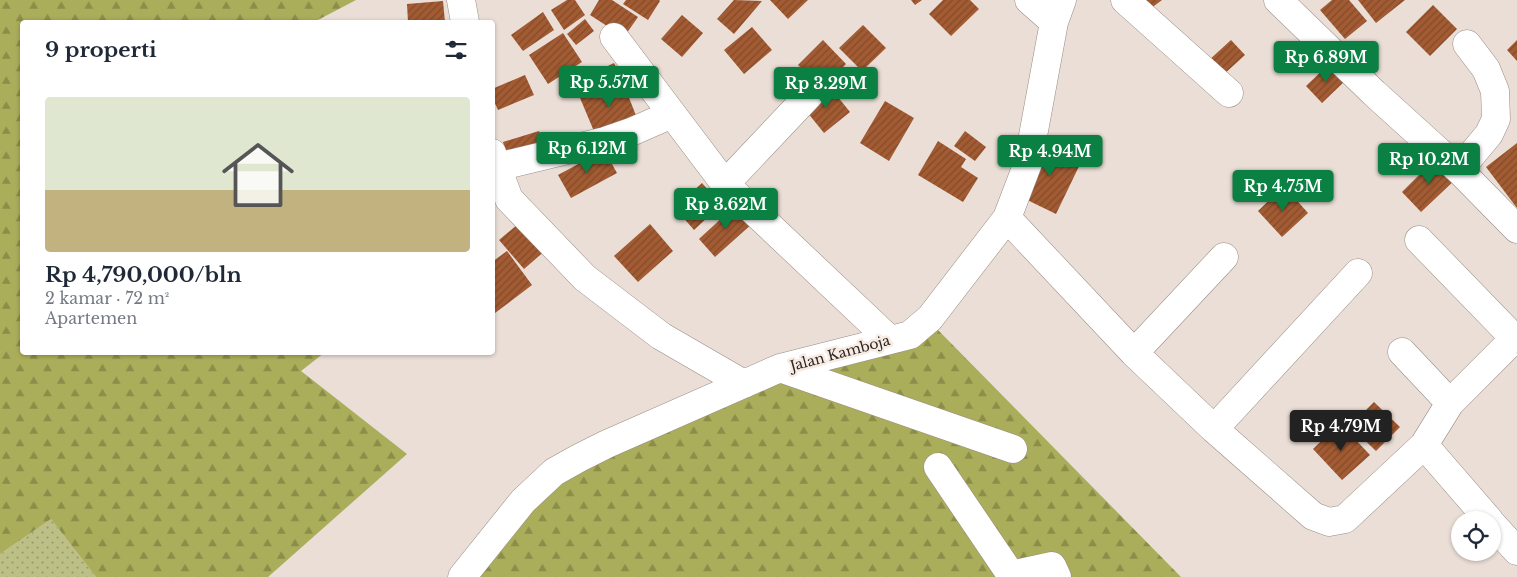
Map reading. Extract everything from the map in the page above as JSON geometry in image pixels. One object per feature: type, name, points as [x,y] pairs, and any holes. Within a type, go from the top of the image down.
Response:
[{"type":"street","points":[[461,0],[465,20]]},
{"type":"street","points":[[1029,0],[1058,11]]},
{"type":"street","points":[[1125,0],[1229,93]]},
{"type":"street","points":[[1278,0],[1374,93],[1459,170],[1517,229]]},
{"type":"street","name":"Jalan Kamboja","points":[[462,577],[523,502],[554,472],[607,444],[780,368],[910,335],[930,318],[1007,218],[1028,164],[1058,11]]},
{"type":"street","points":[[614,37],[724,184],[889,339]]},
{"type":"street","points":[[1459,170],[1490,134],[1496,119],[1495,92],[1486,69],[1467,44]]},
{"type":"street","points":[[724,184],[812,92]]},
{"type":"street","points":[[672,114],[605,140],[495,160],[509,199],[585,278],[662,336],[744,384]]},
{"type":"street","points":[[1007,218],[1134,353],[1214,429],[1313,516],[1329,522],[1345,519],[1424,445],[1450,403],[1516,338],[1419,240]]},
{"type":"street","points":[[1134,353],[1224,257]]},
{"type":"street","points":[[1214,429],[1358,273]]},
{"type":"street","points":[[1402,352],[1450,403]]},
{"type":"street","points":[[780,368],[1013,449]]},
{"type":"street","points":[[1424,445],[1481,511]]},
{"type":"street","points":[[938,467],[1011,575],[1052,566],[1056,577]]},
{"type":"street","points":[[1501,534],[1517,551]]},
{"type":"green space","points":[[0,0],[356,0],[318,20],[20,20],[20,355],[321,355],[301,371],[407,454],[268,577],[96,577],[51,519],[0,554]]},
{"type":"green space","points":[[938,330],[1181,577],[458,577],[532,486],[742,379]]},
{"type":"green space","points":[[51,519],[96,577],[0,577],[0,554]]},
{"type":"building","points":[[567,0],[575,0],[585,15],[564,30],[551,10]]},
{"type":"building","points":[[599,0],[612,0],[638,17],[624,37],[590,15]]},
{"type":"building","points":[[626,0],[660,1],[648,20],[623,4]]},
{"type":"building","points":[[734,0],[762,1],[734,34],[717,19]]},
{"type":"building","points":[[770,0],[808,0],[788,19]]},
{"type":"building","points":[[911,0],[922,0],[915,5]]},
{"type":"building","points":[[943,0],[970,0],[979,9],[951,36],[929,14]]},
{"type":"building","points":[[1143,0],[1162,0],[1150,9]]},
{"type":"building","points":[[1332,0],[1349,0],[1367,21],[1345,39],[1320,10]]},
{"type":"building","points":[[1358,0],[1405,0],[1376,23]]},
{"type":"building","points":[[443,1],[445,20],[408,20],[407,4]]},
{"type":"building","points":[[1433,5],[1457,29],[1430,56],[1406,32]]},
{"type":"building","points":[[543,12],[554,30],[523,51],[511,35]]},
{"type":"building","points":[[682,15],[703,33],[682,57],[661,39]]},
{"type":"building","points":[[585,19],[594,31],[576,45],[567,34]]},
{"type":"building","points":[[863,25],[886,48],[862,71],[839,48]]},
{"type":"building","points":[[752,27],[772,50],[744,74],[724,50]]},
{"type":"building","points":[[563,33],[582,62],[548,84],[529,55]]},
{"type":"building","points":[[823,40],[846,64],[822,89],[798,65]]},
{"type":"building","points":[[1231,40],[1245,55],[1222,76],[1208,61]]},
{"type":"building","points":[[1517,40],[1517,61],[1507,50]]},
{"type":"building","points":[[614,63],[621,76],[580,96],[573,83]]},
{"type":"building","points":[[1330,63],[1347,79],[1322,103],[1306,86]]},
{"type":"building","points":[[525,75],[534,95],[498,110],[495,104],[495,88]]},
{"type":"building","points":[[622,80],[637,118],[596,136],[580,98]]},
{"type":"building","points":[[829,86],[850,112],[824,133],[803,107]]},
{"type":"building","points":[[885,101],[914,118],[889,161],[860,143]]},
{"type":"building","points":[[539,131],[543,144],[507,155],[503,142]]},
{"type":"building","points":[[965,131],[986,147],[975,161],[954,146]]},
{"type":"building","points":[[1044,140],[1083,158],[1056,214],[1017,195]]},
{"type":"building","points":[[938,141],[966,159],[961,167],[978,178],[963,202],[918,175]]},
{"type":"building","points":[[1517,143],[1517,208],[1486,167]]},
{"type":"building","points":[[604,150],[617,173],[571,198],[558,175]]},
{"type":"building","points":[[1437,157],[1457,178],[1421,212],[1402,192]]},
{"type":"building","points":[[702,183],[721,205],[694,230],[675,208]]},
{"type":"building","points":[[1284,186],[1308,213],[1282,237],[1258,211]]},
{"type":"building","points":[[737,204],[754,222],[715,257],[699,239]]},
{"type":"building","points":[[523,220],[547,249],[524,269],[499,240]]},
{"type":"building","points":[[650,224],[673,251],[638,282],[614,256]]},
{"type":"building","points":[[507,251],[532,285],[495,313],[495,260]]},
{"type":"building","points":[[1374,402],[1400,427],[1376,451],[1350,426]]},
{"type":"building","points":[[1340,423],[1370,455],[1342,480],[1313,449]]}]
